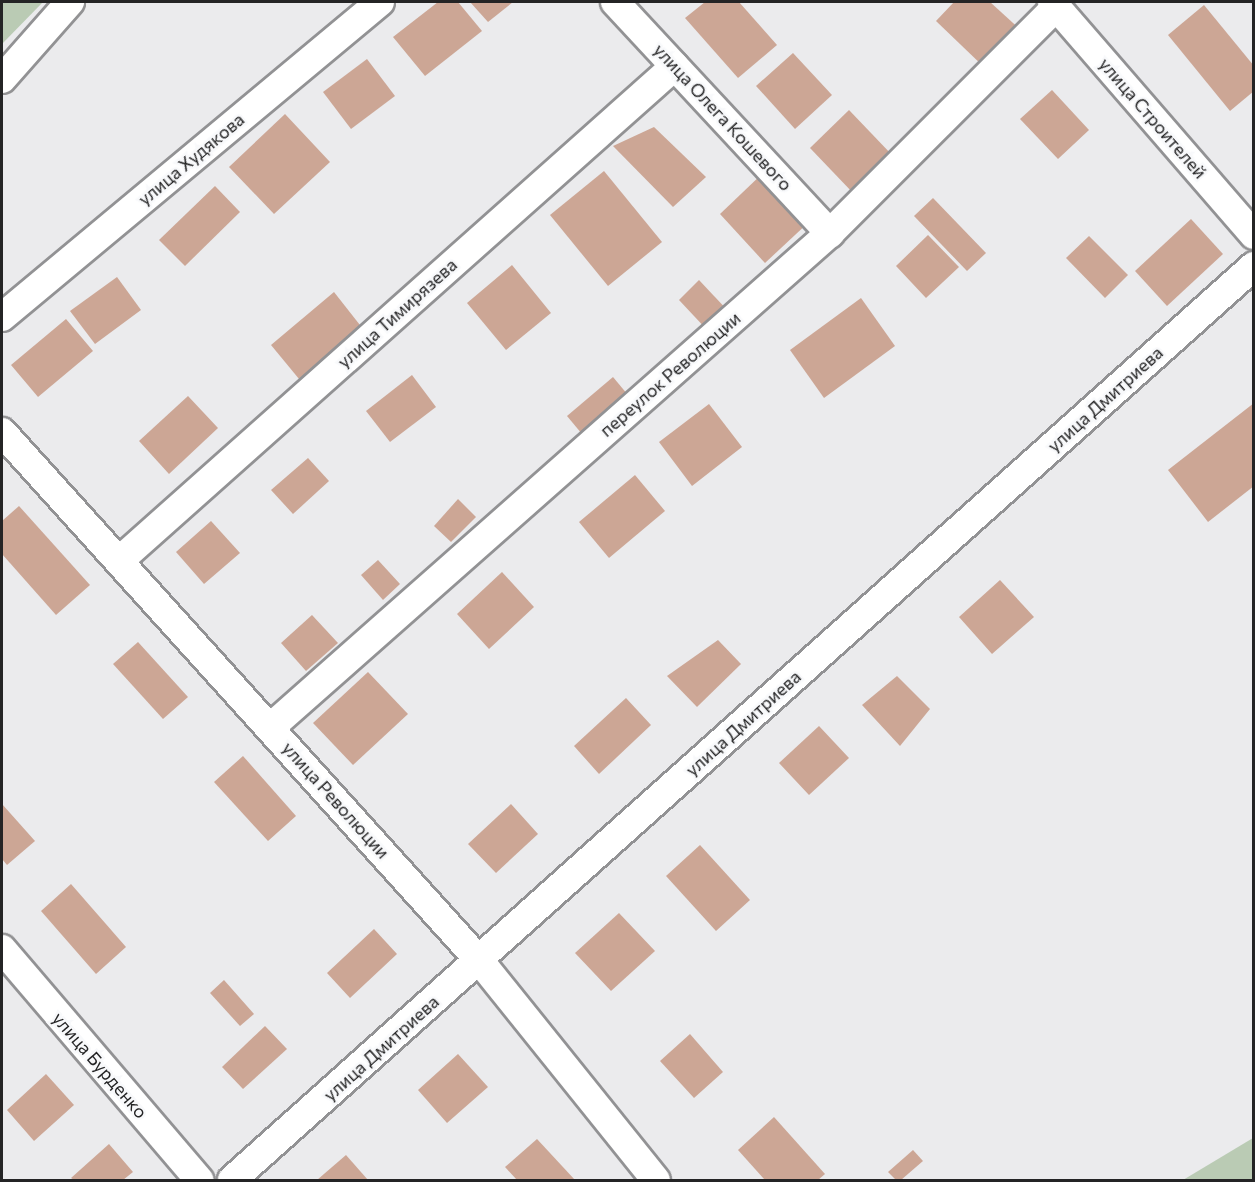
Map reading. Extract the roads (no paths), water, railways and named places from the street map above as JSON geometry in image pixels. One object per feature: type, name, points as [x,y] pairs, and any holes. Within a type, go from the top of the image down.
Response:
[{"type":"street","points":[[2,79],[70,2]]},
{"type":"street","name":"улица Худякова","points":[[2,317],[380,2]]},
{"type":"street","name":"улица Олега Кошевого","points":[[615,2],[830,233]]},
{"type":"street","name":"переулок Революции","points":[[271,727],[830,233],[1054,4]]},
{"type":"street","name":"улица Строителей","points":[[1054,4],[1254,235]]},
{"type":"street","name":"улица Тимирязева","points":[[119,561],[675,66]]},
{"type":"street","name":"улица Дмитриева","points":[[232,1180],[1254,266]]},
{"type":"street","name":"улица Революции","points":[[2,432],[271,727],[479,960],[656,1180]]},
{"type":"street","name":"улица Бурденко","points":[[2,950],[200,1180]]}]
